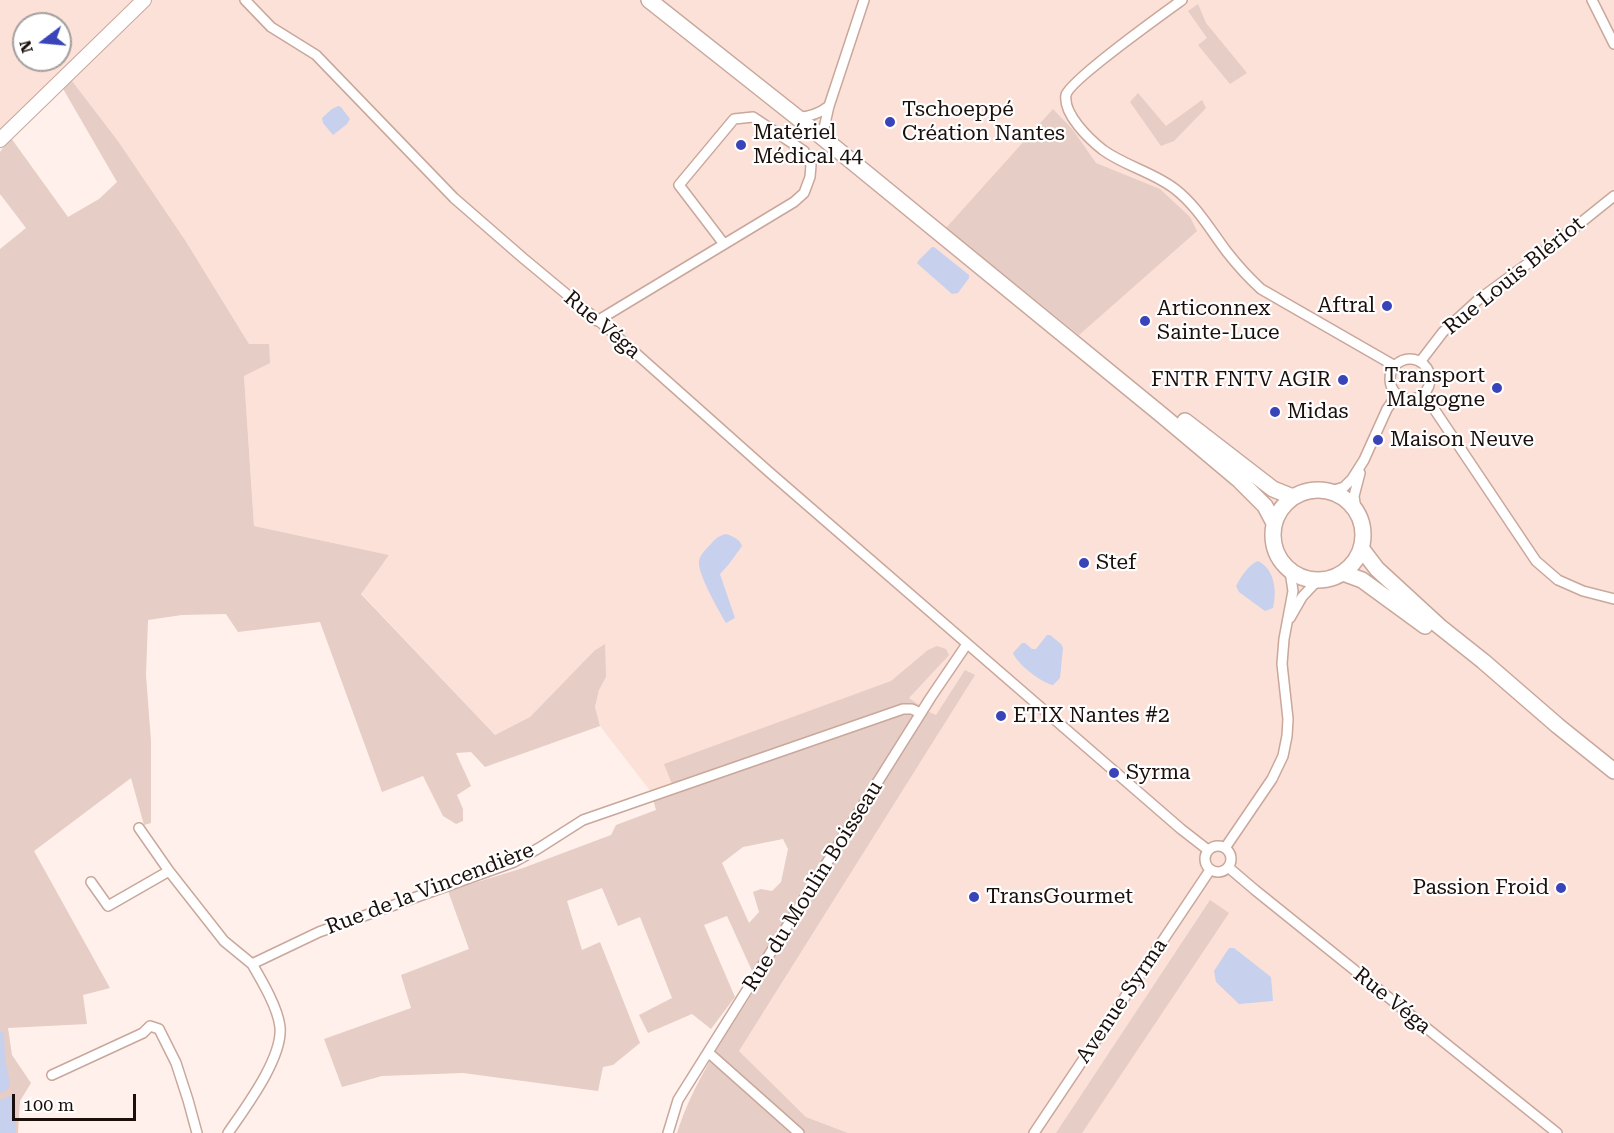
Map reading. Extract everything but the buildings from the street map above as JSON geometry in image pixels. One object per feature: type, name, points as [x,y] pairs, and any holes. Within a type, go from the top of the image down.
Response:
[{"type":"main road","points":[[0,140],[144,0]]},
{"type":"main road","points":[[649,0],[822,137],[1238,479],[1264,506],[1274,523]]},
{"type":"main road","points":[[1032,309],[1094,351],[1273,489],[1293,497]]},
{"type":"main road","points":[[1318,489],[1331,491],[1344,497],[1356,510],[1363,527],[1361,548],[1354,562],[1343,573],[1332,578],[1318,580],[1306,578],[1290,570],[1279,558],[1274,546],[1274,523],[1279,511],[1293,497],[1305,491],[1318,489]]},
{"type":"main road","points":[[1361,548],[1377,569],[1439,627],[1483,661],[1558,726]]},
{"type":"main road","points":[[1343,573],[1362,580],[1388,597],[1614,771]]},
{"type":"street","name":"Rue Véga","points":[[244,0],[271,27],[316,55],[454,198],[1208,850]]},
{"type":"street","points":[[822,137],[829,106],[864,0]]},
{"type":"street","points":[[1182,0],[1096,64],[1068,89],[1066,107],[1080,129],[1100,148],[1176,189],[1198,211],[1244,273],[1261,289],[1395,366]]},
{"type":"street","points":[[1592,0],[1614,44]]},
{"type":"street","points":[[796,117],[806,117],[829,106]]},
{"type":"street","points":[[597,321],[794,202],[804,193],[810,177],[811,165],[804,151],[753,117],[734,119],[679,185],[724,244]]},
{"type":"street","name":"Rue Louis Blériot","points":[[1420,362],[1443,332],[1478,300],[1614,196]]},
{"type":"street","points":[[1410,359],[1420,362],[1425,366],[1430,377],[1427,389],[1424,394],[1414,399],[1402,398],[1391,386],[1390,375],[1395,366],[1402,361],[1410,359]]},
{"type":"street","points":[[1424,394],[1536,561],[1558,579],[1583,591],[1614,599]]},
{"type":"street","points":[[1331,491],[1340,489],[1349,483],[1364,460],[1397,395]]},
{"type":"street","points":[[1356,510],[1354,496],[1364,460]]},
{"type":"street","points":[[1226,848],[1272,778],[1283,756],[1288,718],[1282,664],[1293,591],[1290,570]]},
{"type":"street","points":[[1286,626],[1302,597],[1318,580]]},
{"type":"street","name":"Rue du Moulin Boisseau","points":[[668,1133],[678,1100],[920,713],[970,646]]},
{"type":"street","name":"Rue de la Vincendière","points":[[252,964],[319,932],[514,861],[583,820],[903,709],[912,709],[920,713]]},
{"type":"street","points":[[139,828],[169,872],[224,941],[252,964],[267,991],[280,1025],[280,1041],[271,1063],[228,1133]]},
{"type":"street","points":[[1215,846],[1226,848],[1231,859],[1226,870],[1218,872],[1210,870],[1205,862],[1208,850],[1215,846]]},
{"type":"street","name":"Rue Véga","points":[[1228,867],[1557,1133]]},
{"type":"street","name":"Avenue Syrma","points":[[1034,1133],[1210,870]]},
{"type":"street","points":[[92,882],[108,906],[169,872]]},
{"type":"street","points":[[52,1075],[143,1033],[150,1026],[159,1029],[176,1063],[197,1133]]},
{"type":"street","points":[[709,1053],[799,1133]]},
{"type":"shaded area","points":[[0,0],[1614,0],[1614,1133],[848,1133],[806,1117],[739,1051],[942,727],[909,698],[651,792],[600,726],[595,707],[599,690],[606,677],[594,651],[530,717],[495,735],[361,593],[389,555],[254,526],[244,376],[249,344],[185,240],[118,141],[72,81],[62,87],[2,150],[0,148]]},
{"type":"shaded area","points":[[1198,4],[1206,23],[1247,73],[1230,84],[1198,45],[1207,38],[1188,11]]},
{"type":"shaded area","points":[[72,81],[118,141],[185,240],[249,344],[269,344],[270,363],[244,376],[254,526],[389,555],[361,594],[495,735],[530,717],[594,651],[605,644],[606,677],[599,690],[595,707],[600,726],[485,767],[471,752],[456,753],[471,786],[457,795],[463,809],[463,821],[456,824],[443,816],[423,776],[382,792],[320,622],[238,632],[226,614],[182,615],[148,620],[146,675],[151,741],[151,823],[144,825],[131,778],[34,851],[110,988],[83,995],[87,1024],[8,1028],[12,1055],[31,1083],[20,1101],[18,1133],[0,1133],[0,249],[26,228],[0,194],[0,152],[11,138],[68,217],[99,199],[117,182],[62,87]]},
{"type":"shaded area","points":[[1138,93],[1166,126],[1202,100],[1206,108],[1174,141],[1161,146],[1130,102]]},
{"type":"shaded area","points":[[1053,109],[1073,130],[1096,163],[1160,189],[1190,217],[1197,231],[1079,335],[946,228]]},
{"type":"shaded area","points":[[937,646],[946,649],[949,655],[909,698],[929,712],[936,715],[965,670],[975,675],[739,1051],[806,1117],[848,1133],[677,1133],[702,1075],[758,984],[727,916],[704,925],[735,997],[711,1029],[692,1014],[648,1033],[639,1015],[672,998],[640,917],[618,926],[602,888],[567,901],[582,950],[600,942],[640,1043],[613,1065],[603,1067],[598,1091],[463,1073],[382,1076],[342,1087],[324,1039],[411,1008],[401,975],[469,949],[448,891],[523,868],[611,835],[616,825],[656,810],[651,792],[672,784],[664,764],[891,681],[928,650]],"holes":[[[783,839],[788,849],[781,882],[772,891],[761,889],[753,892],[759,912],[749,923],[722,863],[743,847]]]},
{"type":"shaded area","points":[[1210,900],[1229,913],[1082,1133],[1056,1133]]},
{"type":"water","points":[[338,106],[350,119],[333,135],[323,123],[322,118]]},
{"type":"water","points":[[932,247],[969,275],[958,293],[952,294],[917,263]]},
{"type":"water","points":[[726,534],[738,540],[742,546],[720,574],[735,618],[726,623],[705,583],[699,561],[703,552],[713,541]]},
{"type":"water","points":[[1258,561],[1268,569],[1271,575],[1275,595],[1273,608],[1265,611],[1239,592],[1236,586],[1248,568]]},
{"type":"water","points":[[1047,635],[1050,635],[1063,648],[1060,678],[1053,685],[1030,672],[1013,653],[1022,643],[1036,649]]},
{"type":"water","points":[[1229,948],[1234,948],[1271,977],[1273,1001],[1239,1004],[1216,982],[1214,971]]},
{"type":"water","points":[[0,1032],[4,1032],[5,1059],[10,1084],[7,1090],[0,1093]]},
{"type":"water","points":[[13,1095],[16,1133],[0,1133],[0,1100]]},
{"type":"place","name":"Tschoeppé Création Nantes","points":[[890,122]]},
{"type":"place","name":"Matériel Médical 44","points":[[741,145]]},
{"type":"place","name":"Aftral","points":[[1387,306]]},
{"type":"place","name":"Articonnex Sainte-Luce","points":[[1145,321]]},
{"type":"place","name":"FNTR FNTV AGIR","points":[[1343,380]]},
{"type":"place","name":"Transport Malgogne","points":[[1497,388]]},
{"type":"place","name":"Midas","points":[[1275,412]]},
{"type":"place","name":"Maison Neuve","points":[[1378,440]]},
{"type":"place","name":"Stef","points":[[1084,563]]},
{"type":"place","name":"ETIX Nantes #2","points":[[1001,716]]},
{"type":"place","name":"Syrma","points":[[1114,773]]},
{"type":"place","name":"Passion Froid","points":[[1561,888]]},
{"type":"place","name":"TransGourmet","points":[[974,897]]}]
